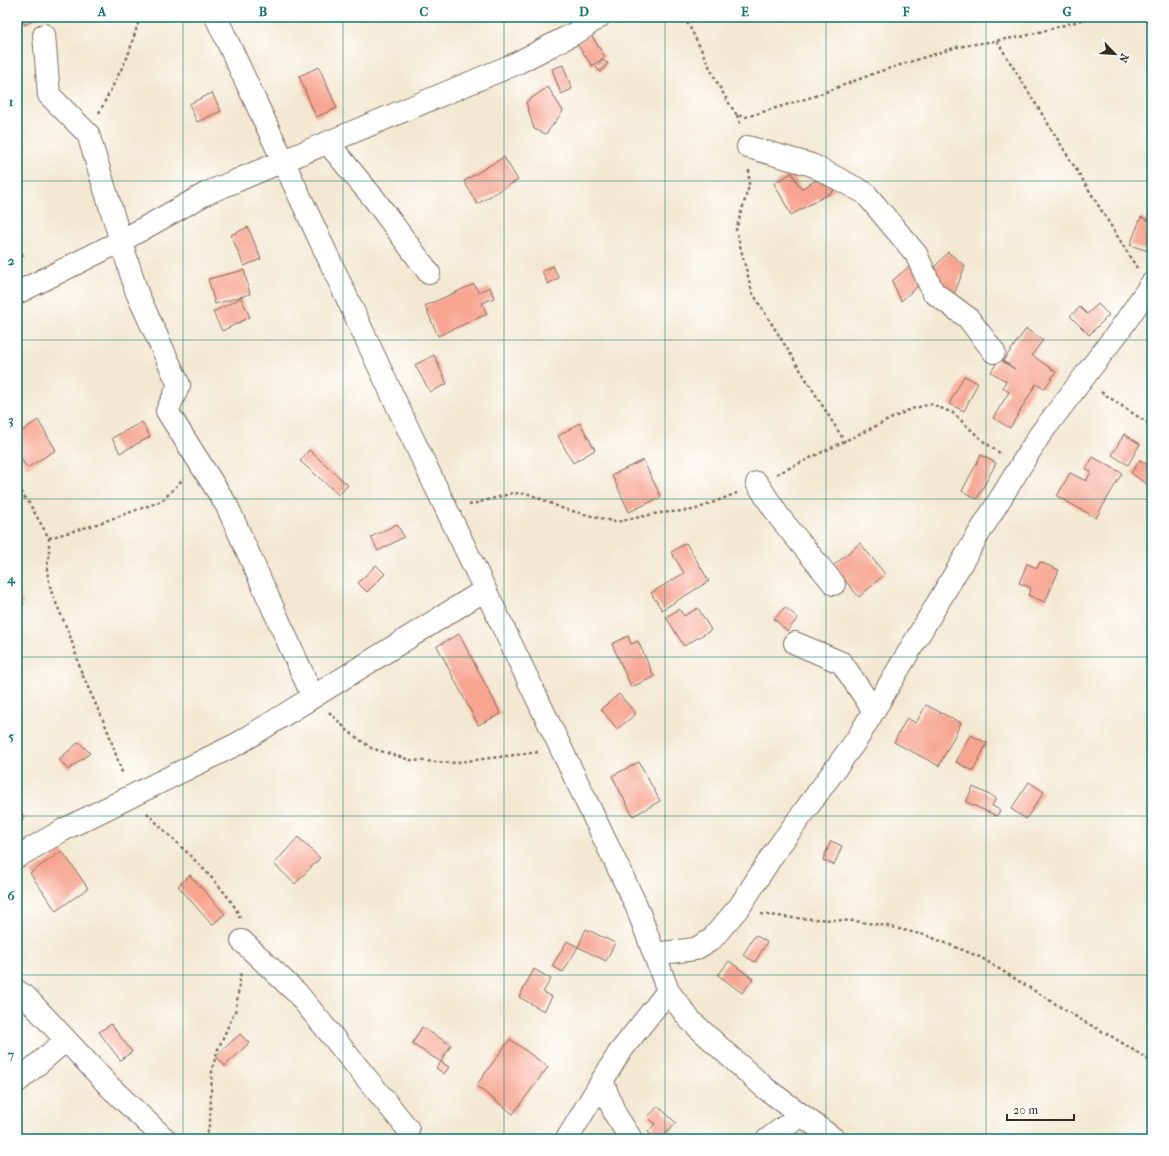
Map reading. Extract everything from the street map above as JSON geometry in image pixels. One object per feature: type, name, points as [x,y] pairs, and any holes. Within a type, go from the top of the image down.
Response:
[{"type":"street","points":[[216,17],[282,163],[636,905],[668,991],[690,1020],[766,1088],[834,1139]]},
{"type":"street","points":[[17,293],[121,241],[207,193],[282,163],[515,64],[579,31],[600,17]]},
{"type":"street","points":[[44,35],[49,95],[88,134],[138,293],[179,384],[167,411],[198,464],[227,506],[313,697]]},
{"type":"street","points":[[328,143],[375,200],[429,273]]},
{"type":"street","points":[[748,147],[812,165],[865,193],[916,254],[933,292],[968,318],[994,352]]},
{"type":"street","points":[[654,954],[695,949],[711,940],[737,909],[774,853],[853,745],[978,535],[1035,443],[1119,331],[1151,285]]},
{"type":"street","points":[[757,483],[780,518],[834,584]]},
{"type":"street","points":[[17,857],[63,830],[240,743],[485,590]]},
{"type":"street","points":[[795,643],[842,663],[874,711]]},
{"type":"street","points":[[242,941],[297,993],[408,1129]]},
{"type":"street","points":[[17,991],[26,997],[110,1087],[165,1139]]},
{"type":"street","points":[[567,1139],[619,1053],[668,991]]},
{"type":"street","points":[[17,1082],[66,1040]]},
{"type":"street","points":[[602,1080],[616,1114],[631,1139]]},
{"type":"street","points":[[768,1139],[801,1115]]},
{"type":"path","points":[[88,134],[128,56],[140,17]]},
{"type":"path","points":[[684,17],[697,39],[719,86],[737,115],[748,147],[749,186],[736,230],[752,292],[846,442]]},
{"type":"path","points":[[737,115],[746,117],[779,107],[944,50],[1025,36],[1093,17]]},
{"type":"path","points":[[997,41],[1130,259],[1151,285]]},
{"type":"path","points":[[1082,380],[1152,426]]},
{"type":"path","points":[[48,538],[91,526],[162,502],[198,464]]},
{"type":"path","points":[[17,487],[33,509],[48,538],[49,552],[47,571],[51,591],[70,636],[82,674],[105,723],[132,796],[164,832],[231,901],[239,918],[242,941],[242,965],[236,1009],[218,1049],[212,1069],[210,1121],[206,1139]]},
{"type":"path","points":[[313,697],[348,731],[371,748],[410,760],[451,763],[525,754],[560,747]]},
{"type":"path","points":[[737,909],[767,916],[855,921],[887,926],[928,936],[980,957],[1083,1021],[1112,1036],[1152,1062]]},
{"type":"building","points":[[20,17],[38,17],[25,25]]},
{"type":"building","points":[[591,35],[605,57],[592,66],[577,44]]},
{"type":"building","points":[[602,60],[608,63],[601,72],[596,68]]},
{"type":"building","points":[[563,65],[572,89],[561,94],[552,69]]},
{"type":"building","points":[[319,67],[337,108],[316,117],[299,76]]},
{"type":"building","points":[[548,87],[563,111],[546,134],[534,129],[526,102]]},
{"type":"building","points":[[212,93],[221,111],[197,122],[189,104]]},
{"type":"building","points":[[504,157],[518,180],[477,204],[464,181]]},
{"type":"building","points":[[792,173],[801,189],[825,175],[834,191],[791,215],[774,183]]},
{"type":"building","points":[[1141,217],[1152,222],[1152,241],[1148,251],[1130,245]]},
{"type":"building","points":[[248,227],[261,259],[244,266],[231,235]]},
{"type":"building","points":[[17,243],[24,256],[17,260]]},
{"type":"building","points":[[948,252],[965,266],[952,300],[925,278]]},
{"type":"building","points":[[912,264],[926,279],[901,301],[892,281]]},
{"type":"building","points":[[553,266],[559,278],[548,284],[542,271]]},
{"type":"building","points":[[244,270],[250,294],[215,304],[208,279]]},
{"type":"building","points":[[474,284],[478,292],[490,287],[494,298],[482,303],[487,314],[438,336],[425,306]]},
{"type":"building","points":[[241,298],[250,317],[222,331],[213,312]]},
{"type":"building","points":[[1098,304],[1109,315],[1089,335],[1070,316],[1080,307],[1087,314]]},
{"type":"building","points":[[1026,329],[1043,340],[1032,355],[1056,372],[1044,389],[1036,384],[1010,428],[993,418],[1009,392],[1003,388],[1006,381],[991,372],[999,359],[1015,369],[1003,361]]},
{"type":"building","points":[[434,355],[447,384],[430,392],[415,365]]},
{"type":"building","points":[[964,376],[978,383],[964,411],[949,404]]},
{"type":"building","points":[[38,420],[56,450],[27,468],[17,452],[17,434]]},
{"type":"building","points":[[142,422],[150,437],[120,453],[112,438]]},
{"type":"building","points":[[580,423],[595,450],[573,463],[558,436]]},
{"type":"building","points":[[1124,434],[1140,444],[1128,465],[1112,455]]},
{"type":"building","points":[[309,450],[348,485],[339,495],[300,461]]},
{"type":"building","points":[[981,455],[996,463],[977,499],[962,491]]},
{"type":"building","points":[[1093,457],[1122,473],[1096,518],[1057,496],[1070,473],[1086,481],[1091,472],[1086,469]]},
{"type":"building","points":[[643,460],[661,497],[629,512],[612,475]]},
{"type":"building","points":[[1140,460],[1152,468],[1152,488],[1131,473]]},
{"type":"building","points":[[397,524],[404,537],[378,551],[371,537]]},
{"type":"building","points":[[1152,536],[1152,547],[1147,545]]},
{"type":"building","points":[[686,543],[709,581],[662,610],[651,593],[684,573],[671,552]]},
{"type":"building","points":[[860,543],[885,574],[859,597],[833,566]]},
{"type":"building","points":[[1040,562],[1059,570],[1045,602],[1028,595],[1031,588],[1019,583],[1027,564],[1037,568]]},
{"type":"building","points":[[376,565],[385,574],[367,592],[358,583]]},
{"type":"building","points":[[17,590],[24,604],[17,607]]},
{"type":"building","points":[[785,607],[798,618],[787,631],[774,619]]},
{"type":"building","points":[[698,608],[711,630],[684,646],[666,617],[679,609],[684,616]]},
{"type":"building","points":[[459,634],[501,714],[478,725],[437,646]]},
{"type":"building","points":[[628,636],[631,644],[638,641],[654,677],[631,687],[612,644]]},
{"type":"building","points":[[619,694],[636,714],[617,729],[601,709]]},
{"type":"building","points":[[926,705],[961,723],[939,766],[894,742],[907,718],[916,723]]},
{"type":"building","points":[[970,735],[987,743],[973,771],[956,762]]},
{"type":"building","points":[[79,742],[90,753],[68,770],[59,759]]},
{"type":"building","points":[[639,762],[660,801],[633,816],[612,776]]},
{"type":"building","points":[[1029,782],[1044,792],[1026,819],[1011,809]]},
{"type":"building","points":[[973,787],[996,798],[992,806],[1000,810],[997,816],[966,802]]},
{"type":"building","points":[[17,808],[25,819],[17,824]]},
{"type":"building","points":[[298,837],[320,858],[295,884],[274,864]]},
{"type":"building","points":[[831,841],[842,846],[834,865],[823,860]]},
{"type":"building","points":[[62,851],[88,888],[56,911],[30,873]]},
{"type":"building","points":[[190,875],[225,914],[212,925],[178,886]]},
{"type":"building","points":[[586,929],[615,943],[606,961],[578,947]]},
{"type":"building","points":[[755,935],[767,942],[755,962],[743,955]]},
{"type":"building","points":[[567,941],[578,947],[563,972],[552,966]]},
{"type":"building","points":[[729,961],[753,979],[742,993],[718,975]]},
{"type":"building","points":[[534,969],[551,979],[543,992],[552,997],[544,1011],[519,997]]},
{"type":"building","points":[[111,1024],[132,1052],[120,1060],[99,1032]]},
{"type":"building","points":[[422,1027],[451,1045],[441,1062],[412,1044]]},
{"type":"building","points":[[240,1034],[249,1043],[225,1066],[216,1056]]},
{"type":"building","points":[[510,1039],[548,1067],[513,1114],[476,1086]]},
{"type":"building","points":[[441,1062],[449,1067],[444,1074],[436,1068]]},
{"type":"building","points":[[658,1106],[676,1123],[661,1139],[655,1139],[648,1132],[655,1124],[648,1117]]}]
